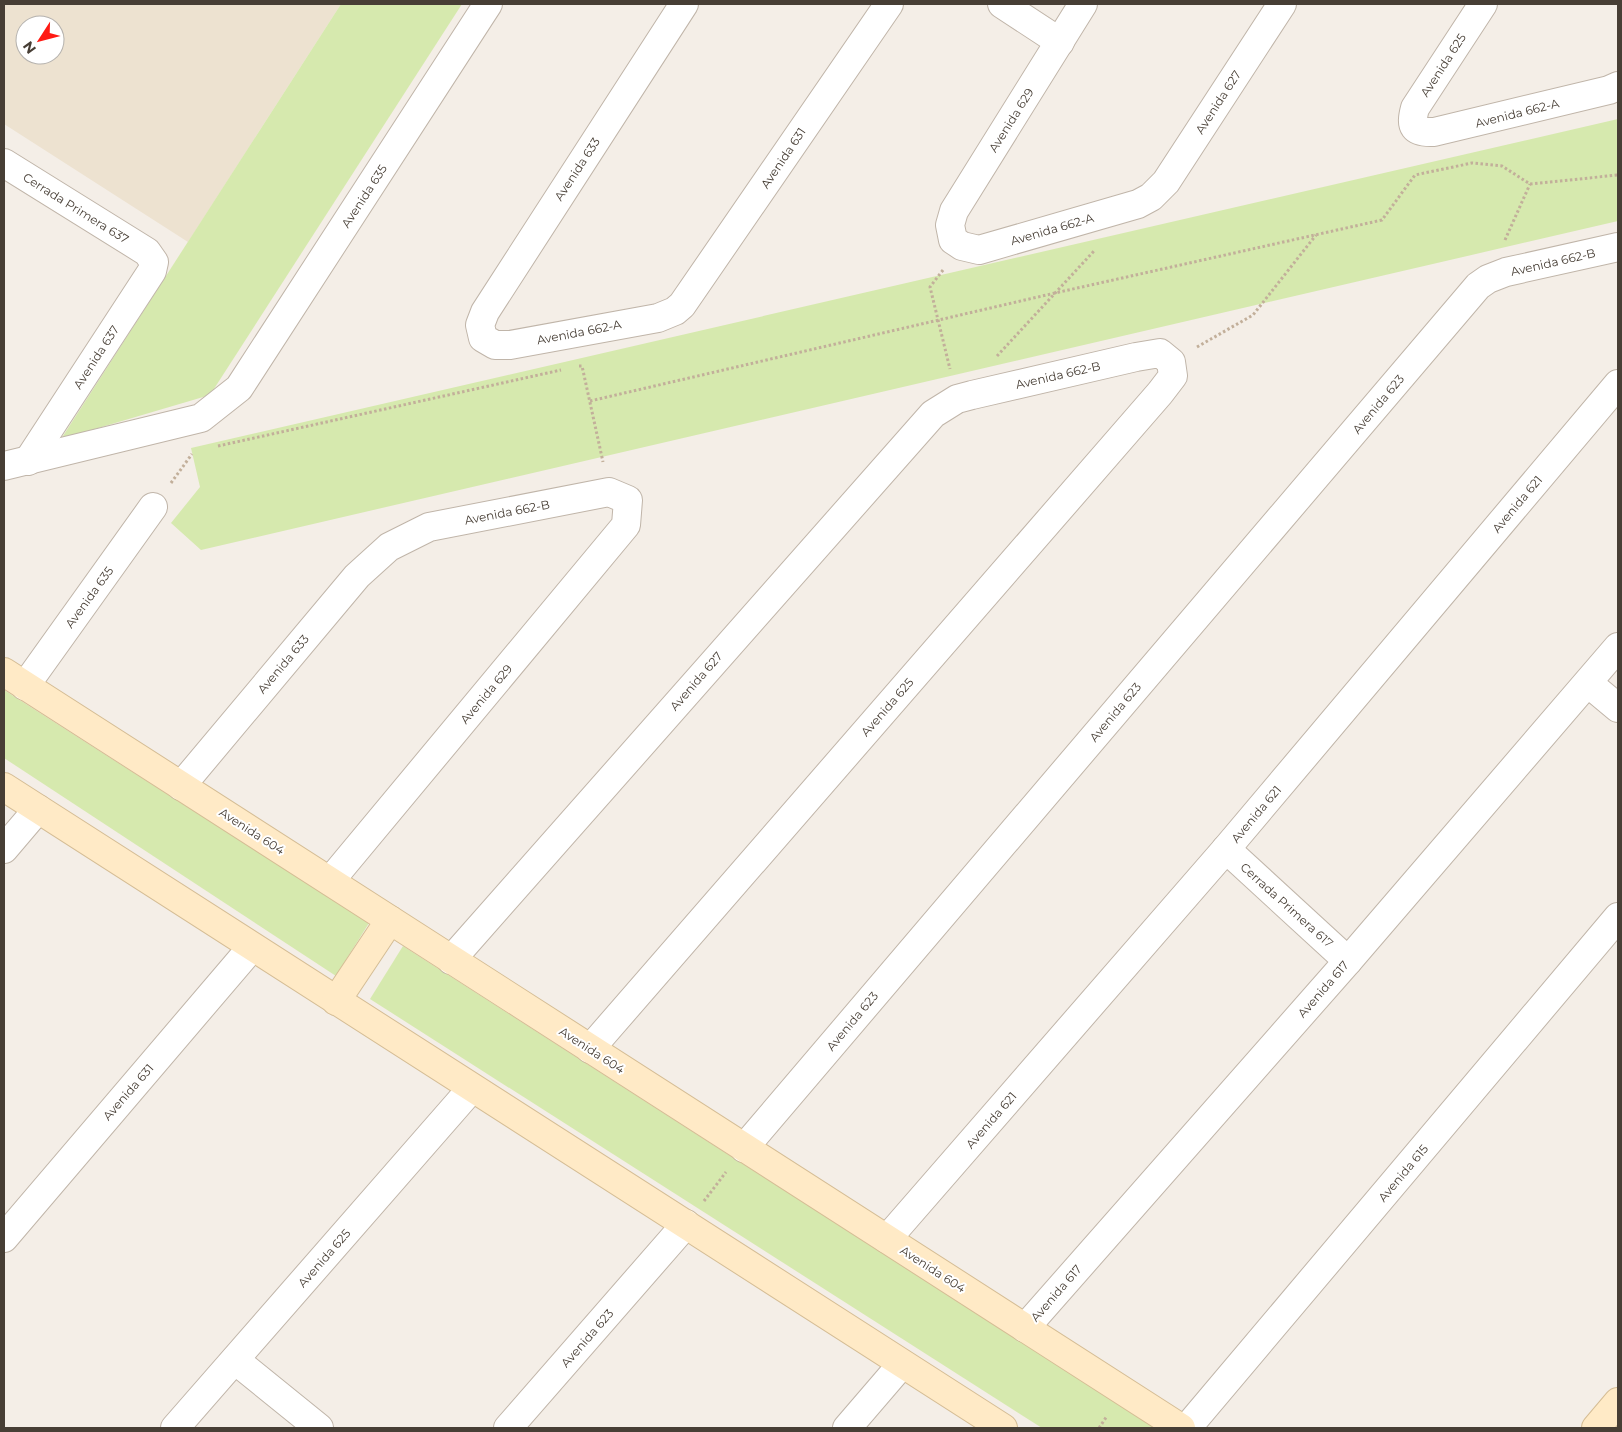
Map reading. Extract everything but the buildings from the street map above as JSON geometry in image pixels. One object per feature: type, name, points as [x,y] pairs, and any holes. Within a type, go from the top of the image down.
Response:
[{"type":"street","name":"Avenida 635","points":[[239,388],[488,4]]},
{"type":"street","name":"Avenida 633","points":[[483,338],[480,325],[485,312],[684,4]]},
{"type":"street","name":"Avenida 631","points":[[675,311],[687,298],[889,4]]},
{"type":"street","points":[[1002,4],[1060,42]]},
{"type":"street","name":"Avenida 629","points":[[957,243],[950,225],[954,211],[1083,4]]},
{"type":"street","name":"Avenida 627","points":[[1151,197],[1166,182],[1282,4]]},
{"type":"street","name":"Avenida 625","points":[[1415,128],[1412,120],[1415,108],[1483,4]]},
{"type":"street","name":"Avenida 662-A","points":[[1415,128],[1423,133],[1434,132],[1609,90],[1618,86]]},
{"type":"street","name":"Cerrada Primera 637","points":[[4,163],[147,252]]},
{"type":"street","name":"Avenida 662-A","points":[[957,243],[979,250],[1138,204],[1151,197]]},
{"type":"street","name":"Avenida 662-B","points":[[1488,279],[1506,272],[1618,247]]},
{"type":"street","name":"Avenida 637","points":[[16,463],[152,271],[154,262],[147,252]]},
{"type":"street","name":"Avenida 623","points":[[744,1148],[1478,286],[1488,279]]},
{"type":"street","name":"Avenida 662-A","points":[[483,338],[496,345],[510,345],[658,318],[675,311]]},
{"type":"street","name":"Avenida 662-B","points":[[951,403],[1160,353],[1170,362]]},
{"type":"street","name":"Avenida 625","points":[[590,1049],[1160,393],[1173,376],[1170,362]]},
{"type":"street","name":"Avenida 621","points":[[887,1239],[1226,849],[1618,384]]},
{"type":"street","name":"Avenida 637","points":[[16,463],[201,418],[239,388]]},
{"type":"street","name":"Avenida 627","points":[[452,960],[924,422],[951,403]]},
{"type":"street","name":"Avenida 629","points":[[330,881],[626,526],[618,496]]},
{"type":"street","name":"Avenida 662-B","points":[[389,547],[430,527],[618,496]]},
{"type":"street","name":"Avenida 635","points":[[14,679],[154,508]]},
{"type":"street","name":"Avenida 633","points":[[180,786],[357,576],[389,547]]},
{"type":"street","name":"Avenida 617","points":[[1025,1328],[1348,961],[1618,647]]},
{"type":"street","name":"Avenida 604","points":[[14,679],[1181,1428]]},
{"type":"street","points":[[1588,683],[1618,708]]},
{"type":"street","points":[[4,787],[1003,1428]]},
{"type":"street","points":[[4,849],[38,809]]},
{"type":"street","name":"Cerrada Primera 617","points":[[1226,849],[1348,961]]},
{"type":"street","name":"Avenida 615","points":[[1187,1428],[1618,917]]},
{"type":"street","points":[[336,1001],[390,920]]},
{"type":"street","name":"Avenida 631","points":[[4,1238],[252,947]]},
{"type":"street","name":"Avenida 625","points":[[175,1428],[472,1088]]},
{"type":"street","name":"Avenida 623","points":[[508,1428],[686,1224]]},
{"type":"street","points":[[235,1360],[319,1428]]},
{"type":"street","points":[[846,1428],[902,1364]]},
{"type":"street","points":[[1596,1428],[1618,1402]]},
{"type":"path","points":[[590,401],[1055,293],[1382,220],[1415,175],[1472,163],[1502,166],[1530,184],[1618,175]]},
{"type":"path","points":[[1488,279],[1530,184]]},
{"type":"path","points":[[1170,362],[1254,315],[1317,235]]},
{"type":"path","points":[[951,403],[938,321],[930,287],[957,243]]},
{"type":"path","points":[[996,357],[1099,245]]},
{"type":"path","points":[[572,368],[582,366],[590,401],[618,496]]},
{"type":"path","points":[[213,447],[562,370]]},
{"type":"path","points":[[686,1224],[744,1148]]},
{"type":"shaded area","points":[[4,4],[341,4],[188,242],[4,124]]},
{"type":"green space","points":[[341,4],[462,4],[210,395],[61,439]]},
{"type":"green space","points":[[1618,119],[1618,221],[201,550],[171,523],[200,487],[191,448]]},
{"type":"green space","points":[[4,690],[369,923],[336,976],[4,758]]},
{"type":"green space","points":[[403,946],[1155,1428],[1042,1428],[370,999]]}]
